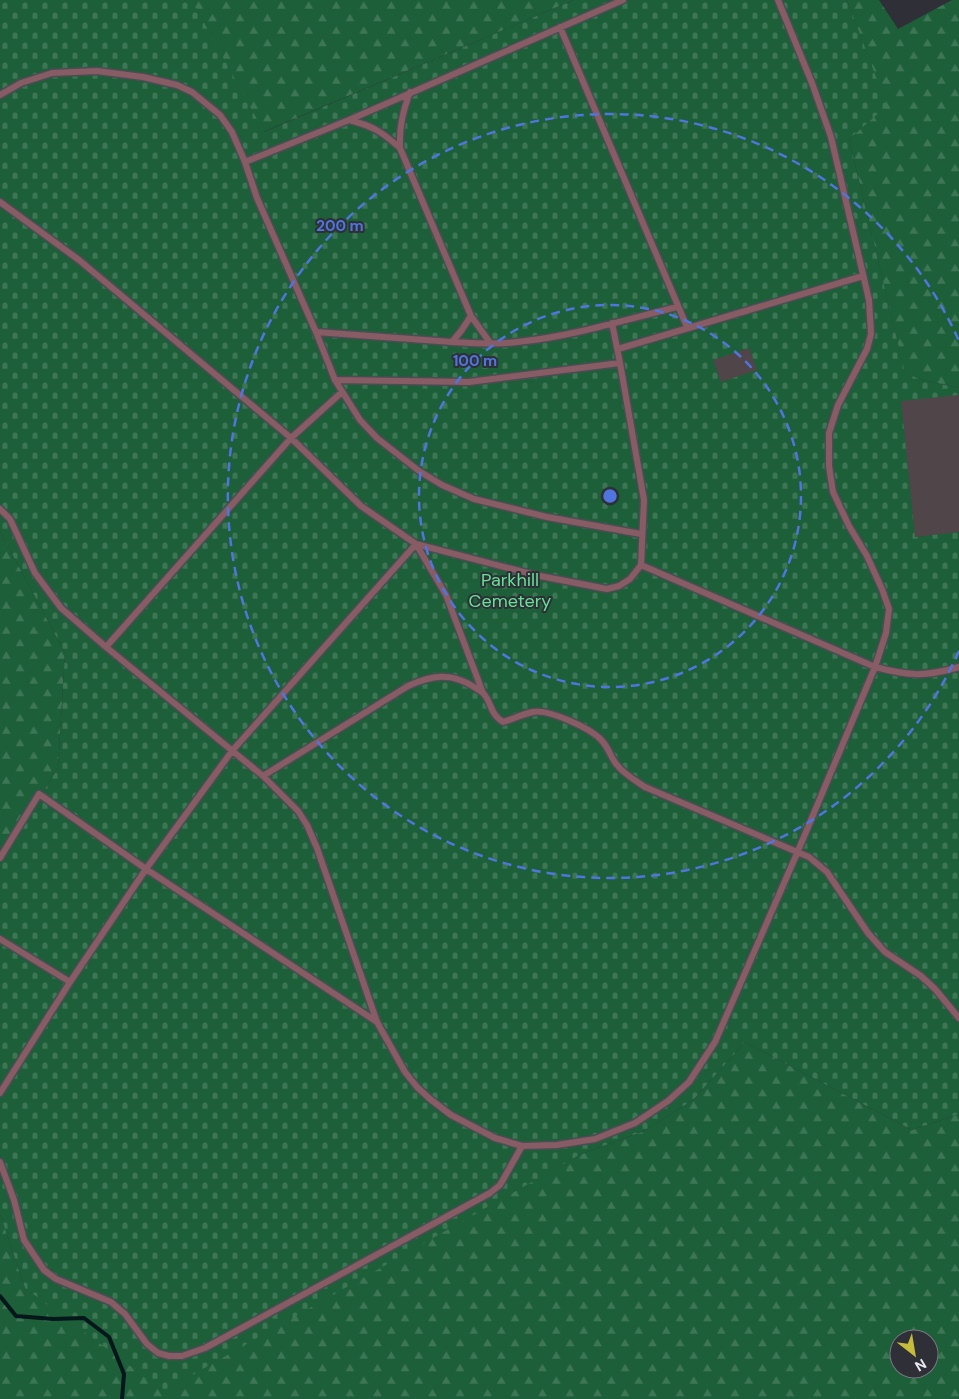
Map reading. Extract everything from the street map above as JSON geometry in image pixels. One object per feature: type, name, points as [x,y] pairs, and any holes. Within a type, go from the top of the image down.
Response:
[{"type":"lane","points":[[245,162],[349,120],[623,0]]},
{"type":"lane","points":[[0,509],[10,519],[34,573],[61,608],[106,648],[263,776],[298,811],[318,848],[377,1022],[406,1072],[430,1099],[468,1125],[494,1138],[522,1146],[557,1145],[595,1139],[634,1123],[668,1101],[688,1082],[715,1042],[875,667],[886,632],[889,609],[867,556],[849,526],[833,492],[829,466],[829,434],[838,405],[867,349],[871,334],[869,300],[831,137],[812,82],[778,0]]},
{"type":"lane","points":[[560,27],[687,328]]},
{"type":"lane","points":[[0,95],[22,83],[52,73],[97,71],[144,77],[177,85],[205,101],[220,115],[232,132],[245,162],[257,198],[335,380],[360,420],[377,438],[403,460],[442,485],[474,498],[538,515],[641,534]]},
{"type":"lane","points":[[410,92],[401,116],[400,148],[471,316],[492,344]]},
{"type":"lane","points":[[349,120],[370,126],[385,135],[400,148]]},
{"type":"lane","points":[[0,202],[79,260],[291,438],[361,506],[416,544],[535,575],[607,589],[619,586],[630,579],[641,565],[641,534],[644,514],[644,500],[612,323]]},
{"type":"lane","points":[[618,349],[863,276]]},
{"type":"lane","points":[[316,332],[492,344],[526,341],[677,307]]},
{"type":"lane","points":[[452,342],[471,316]]},
{"type":"lane","points":[[335,380],[469,382],[620,363]]},
{"type":"lane","points":[[106,648],[291,438],[342,392]]},
{"type":"lane","points":[[416,544],[446,595],[483,694],[496,718],[503,722],[533,712],[547,712],[566,720],[596,734],[604,743],[616,765],[645,787],[809,857],[827,872],[868,933],[885,952],[921,976],[935,988],[959,1018]]},
{"type":"lane","points":[[0,1093],[70,982],[146,869],[232,750],[416,544]]},
{"type":"lane","points":[[641,565],[875,667],[901,674],[925,675],[959,667]]},
{"type":"lane","points":[[263,776],[408,686],[421,680],[437,676],[462,680],[483,694]]},
{"type":"lane","points":[[0,858],[39,794],[146,869],[377,1022]]},
{"type":"lane","points":[[0,939],[70,982]]},
{"type":"lane","points":[[0,1162],[14,1200],[24,1240],[44,1270],[56,1279],[111,1302],[125,1314],[147,1344],[158,1353],[169,1356],[182,1356],[205,1348],[490,1193],[500,1185],[522,1146]]},
{"type":"green space","name":"Parkhill Cemetery","points":[[0,0],[184,0],[196,8],[264,132],[574,0],[847,0],[887,106],[849,139],[905,373],[922,380],[959,388],[959,1114],[912,1130],[745,1042],[693,1100],[644,1131],[579,1155],[164,1391],[25,1288],[0,1214],[0,862],[58,768],[65,653],[0,531]]},
{"type":"green space","points":[[184,0],[574,0],[263,132],[196,9]]},
{"type":"green space","points":[[847,0],[879,0],[898,29],[952,0],[959,0],[959,388],[922,380],[905,374],[849,139],[886,106]]},
{"type":"green space","points":[[0,531],[65,653],[58,768],[0,862]]},
{"type":"green space","points":[[745,1042],[912,1130],[959,1114],[959,1399],[0,1399],[0,1214],[25,1288],[579,1155],[644,1131],[693,1100]]},
{"type":"building","points":[[749,348],[757,370],[721,382],[713,360]]},
{"type":"building","points":[[959,395],[959,532],[915,537],[901,401]]},
{"type":"waterway","points":[[0,1296],[16,1316],[53,1319],[84,1318],[109,1337],[124,1374],[122,1399]]}]
